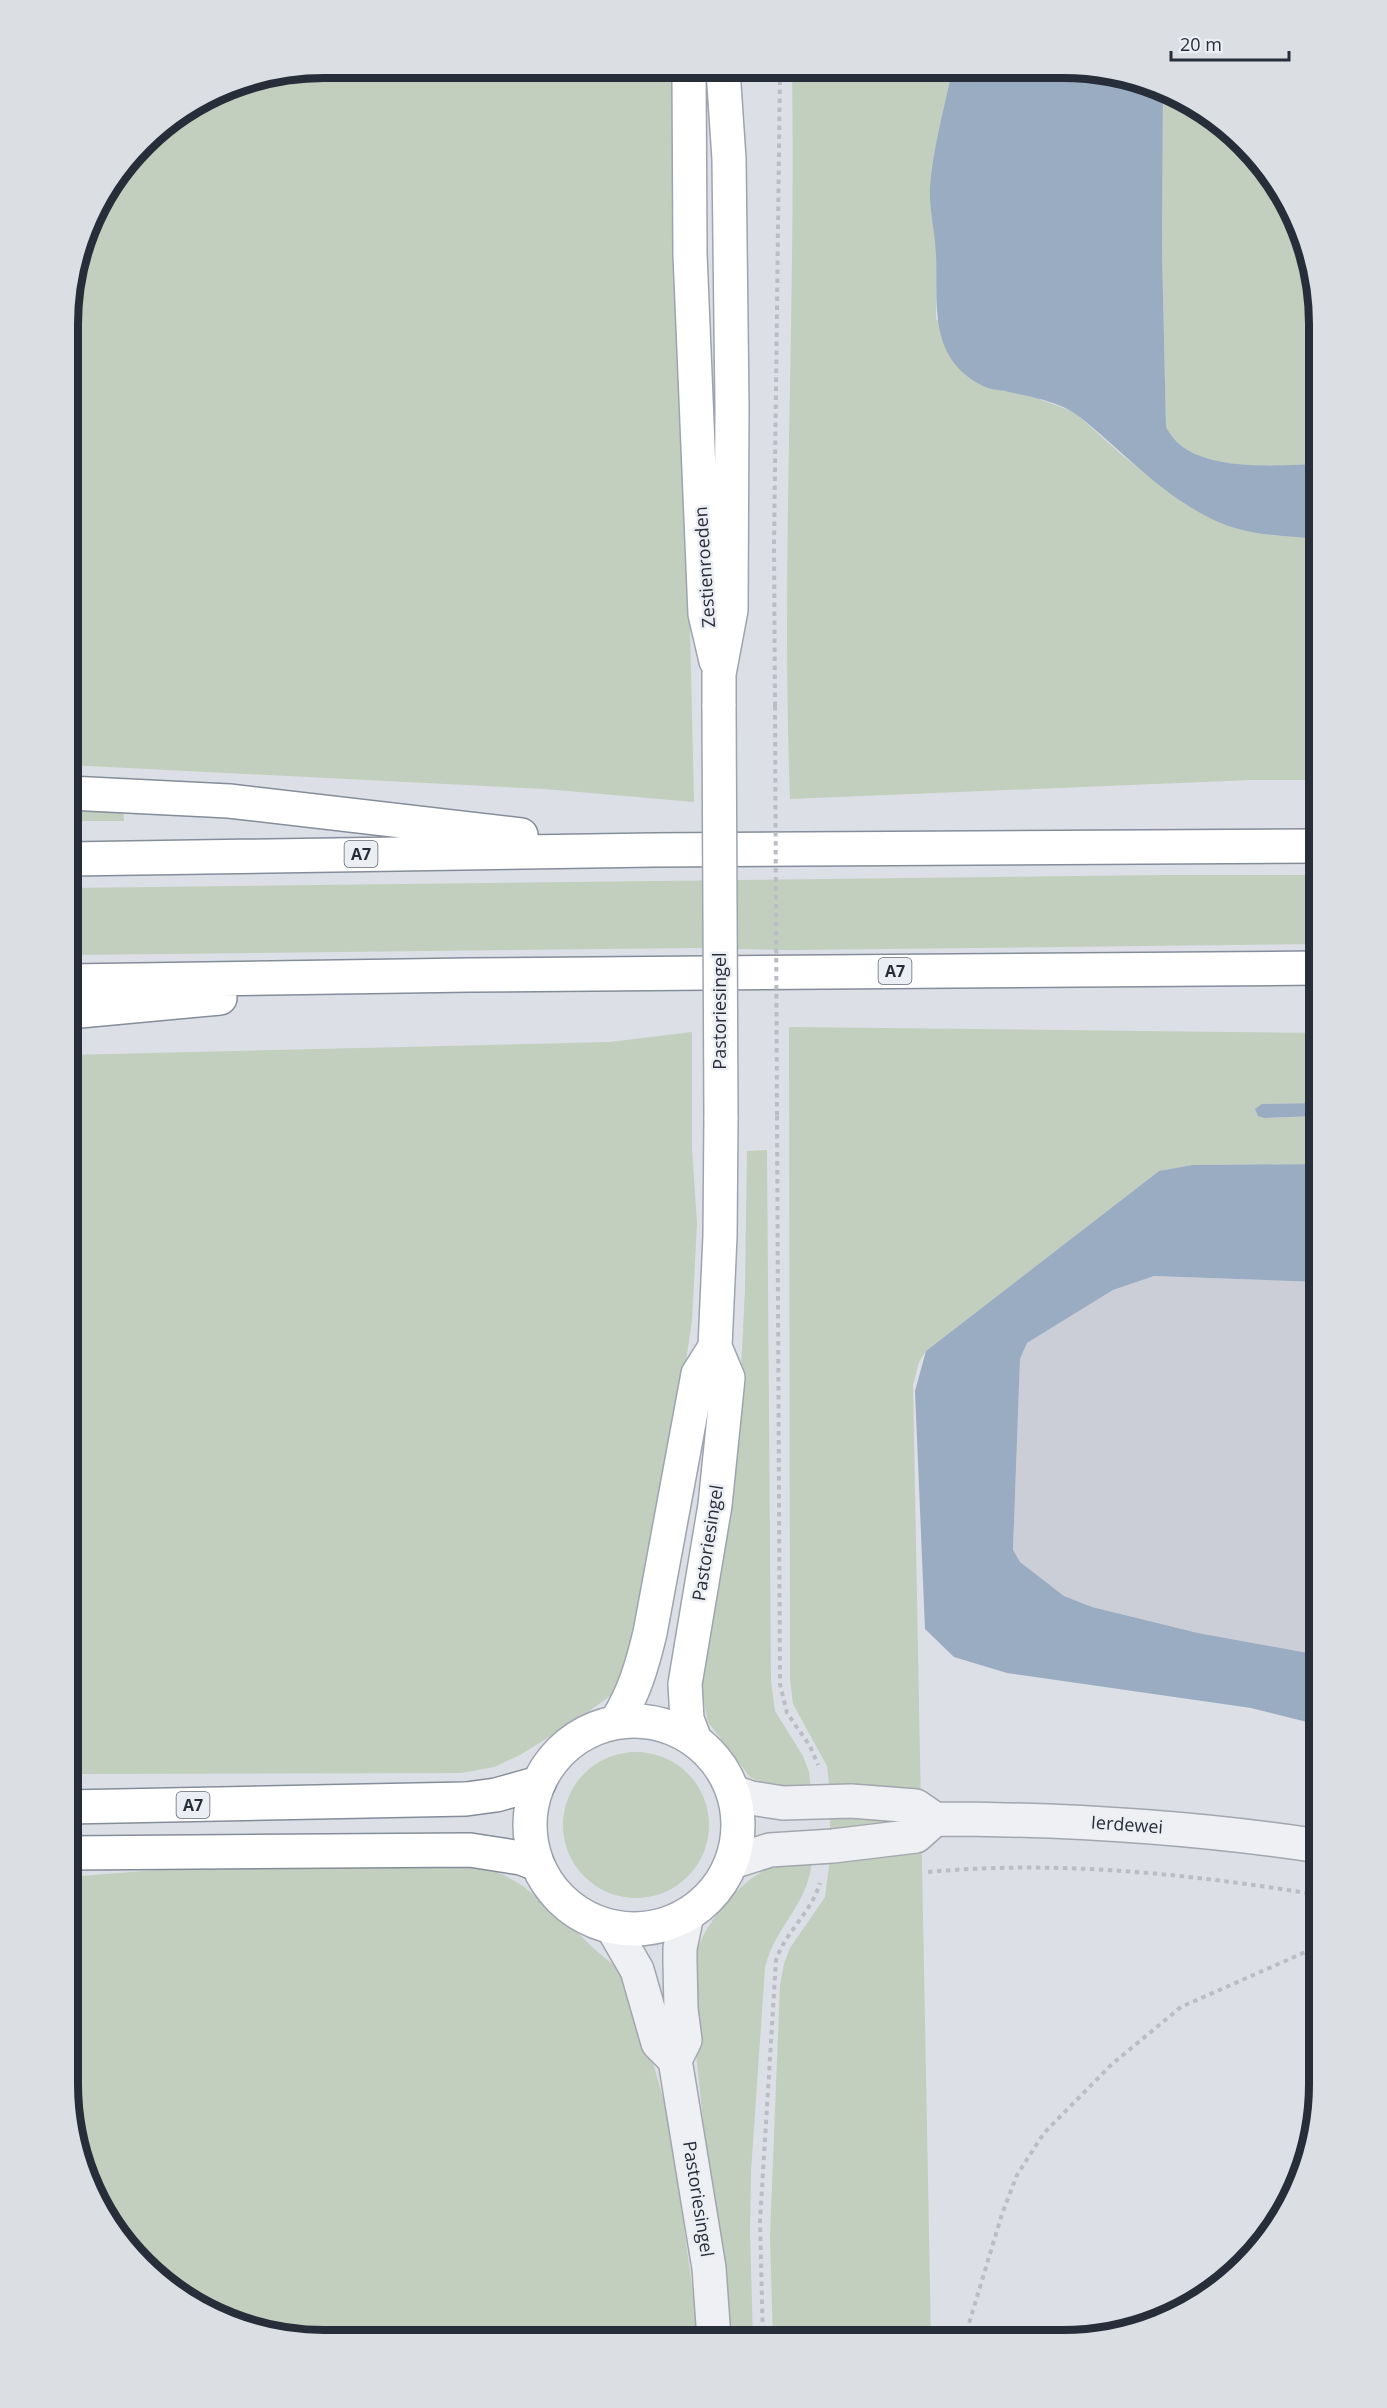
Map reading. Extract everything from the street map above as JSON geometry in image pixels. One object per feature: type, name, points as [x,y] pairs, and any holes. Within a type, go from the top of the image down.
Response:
[{"type":"main road","name":"Zestienroeden","points":[[689,78],[690,254],[705,603],[718,674]]},
{"type":"main road","name":"Zestienroeden","points":[[718,674],[731,610],[732,406],[729,159],[724,78]]},
{"type":"main road","points":[[729,159],[744,78]]},
{"type":"main road","name":"Pastoriesingel","points":[[695,1740],[687,1719],[685,1684],[715,1505],[728,1378],[715,1347],[720,1236],[721,1117],[718,674]]},
{"type":"main road","name":"A7","points":[[78,793],[229,801],[654,850]]},
{"type":"main road","name":"A7","points":[[78,859],[654,850],[1309,846]]},
{"type":"main road","name":"A7","points":[[78,981],[1309,968]]},
{"type":"main road","name":"A7","points":[[78,1011],[470,975]]},
{"type":"main road","name":"Pastoriesingel","points":[[615,1722],[632,1695],[642,1667],[698,1374],[715,1347]]},
{"type":"main road","points":[[630,1720],[657,1723],[695,1740],[711,1754],[725,1772],[734,1792],[739,1828],[732,1862],[723,1880],[711,1896],[687,1915],[651,1928],[612,1927],[584,1916],[567,1905],[553,1890],[537,1864],[533,1851],[531,1810],[538,1783],[550,1763],[565,1746],[594,1728],[615,1722],[630,1720]]},
{"type":"main road","name":"A7","points":[[78,1807],[466,1799],[496,1795],[538,1783]]},
{"type":"main road","points":[[78,1852],[470,1850],[521,1858],[537,1864]]},
{"type":"street","name":"Ierdewei","points":[[734,1792],[751,1798],[783,1803],[851,1801],[916,1806],[935,1819],[1101,1823],[1246,1835],[1309,1844]]},
{"type":"street","points":[[732,1862],[770,1850],[833,1846],[916,1836],[935,1819]]},
{"type":"street","name":"Pastoriesingel","points":[[687,1915],[680,1948],[681,2009],[685,2040],[675,2060],[709,2268],[713,2330]]},
{"type":"street","points":[[612,1927],[637,1970],[658,2043],[675,2060]]},
{"type":"path","points":[[780,78],[774,547],[780,1684],[787,1713],[810,1746],[821,1773]]},
{"type":"path","points":[[921,1873],[966,1869],[1096,1870],[1206,1879],[1309,1894]]},
{"type":"path","points":[[763,2330],[760,2221],[776,1960],[786,1936],[806,1912],[821,1877]]},
{"type":"path","points":[[819,1886],[826,1885]]},
{"type":"path","points":[[967,2330],[999,2223],[1017,2175],[1050,2126],[1113,2064],[1181,2007],[1309,1950]]},
{"type":"shaded area","points":[[1154,1276],[1309,1282],[1309,1653],[1198,1633],[1092,1607],[1064,1596],[1020,1562],[1013,1551],[1020,1359],[1027,1343],[1113,1290]]},
{"type":"green space","points":[[324,78],[677,78],[694,802],[545,789],[78,765],[78,324],[80,292],[86,260],[103,215],[129,174],[150,150],[174,129],[215,103],[260,86],[292,80]]},
{"type":"green space","points":[[792,78],[950,78],[937,139],[936,319],[1039,399],[1074,412],[1123,456],[1186,505],[1269,535],[1309,538],[1309,780],[1251,780],[790,799],[787,617]]},
{"type":"green space","points":[[1163,99],[1200,119],[1237,150],[1268,187],[1284,215],[1301,260],[1307,292],[1309,464],[1245,465],[1225,462],[1190,452],[1171,435],[1166,427],[1162,249]]},
{"type":"green space","points":[[78,808],[123,810],[124,821],[78,821]]},
{"type":"green space","points":[[1309,875],[1309,944],[78,955],[78,888]]},
{"type":"green space","points":[[789,1027],[1309,1033],[1309,1103],[1262,1104],[1264,1118],[1309,1116],[1309,1164],[1192,1165],[1159,1171],[926,1351],[919,1362],[913,1385],[931,2330],[773,2330],[770,2236],[780,1985],[790,1948],[825,1897],[830,1859],[830,1791],[827,1766],[793,1704],[790,1678]]},
{"type":"green space","points":[[692,1032],[692,1148],[697,1223],[692,1320],[676,1428],[625,1679],[610,1696],[520,1755],[494,1767],[461,1773],[78,1774],[78,1055],[610,1042]]},
{"type":"green space","points":[[767,1150],[771,1681],[775,1711],[803,1756],[809,1772],[811,1791],[763,1784],[750,1777],[708,1722],[698,1674],[741,1370],[745,1290],[747,1151]]},
{"type":"green space","points":[[636,1752],[664,1758],[687,1774],[703,1797],[709,1825],[703,1853],[687,1876],[664,1892],[636,1898],[608,1892],[585,1876],[569,1853],[563,1825],[569,1797],[585,1774],[608,1758]]},
{"type":"green space","points":[[812,1861],[804,1892],[776,1940],[765,1968],[751,2171],[753,2330],[729,2330],[712,2202],[692,2011],[692,1970],[698,1947],[722,1907],[744,1884],[767,1869],[783,1864]]},
{"type":"green space","points":[[472,1863],[504,1875],[523,1886],[617,1968],[642,2024],[670,2123],[698,2330],[324,2330],[292,2328],[260,2322],[215,2305],[187,2289],[150,2258],[119,2221],[103,2193],[86,2148],[80,2116],[78,2084],[78,1876],[208,1866]]},
{"type":"water","points":[[950,78],[1095,80],[1127,86],[1163,99],[1162,249],[1166,427],[1177,442],[1190,452],[1207,458],[1245,465],[1309,464],[1309,538],[1245,531],[1221,523],[1182,502],[1073,412],[1045,400],[985,387],[965,374],[953,361],[944,346],[937,311],[935,246],[931,212],[930,187],[939,129]]},
{"type":"water","points":[[1309,1103],[1309,1116],[1264,1118],[1258,1116],[1255,1109],[1262,1104]]},
{"type":"water","points":[[1309,1164],[1309,1282],[1154,1276],[1113,1290],[1027,1343],[1020,1359],[1013,1550],[1020,1562],[1064,1596],[1092,1607],[1198,1633],[1309,1653],[1309,1722],[1251,1708],[1007,1673],[954,1657],[925,1629],[915,1391],[926,1351],[1159,1171],[1192,1165]]}]
